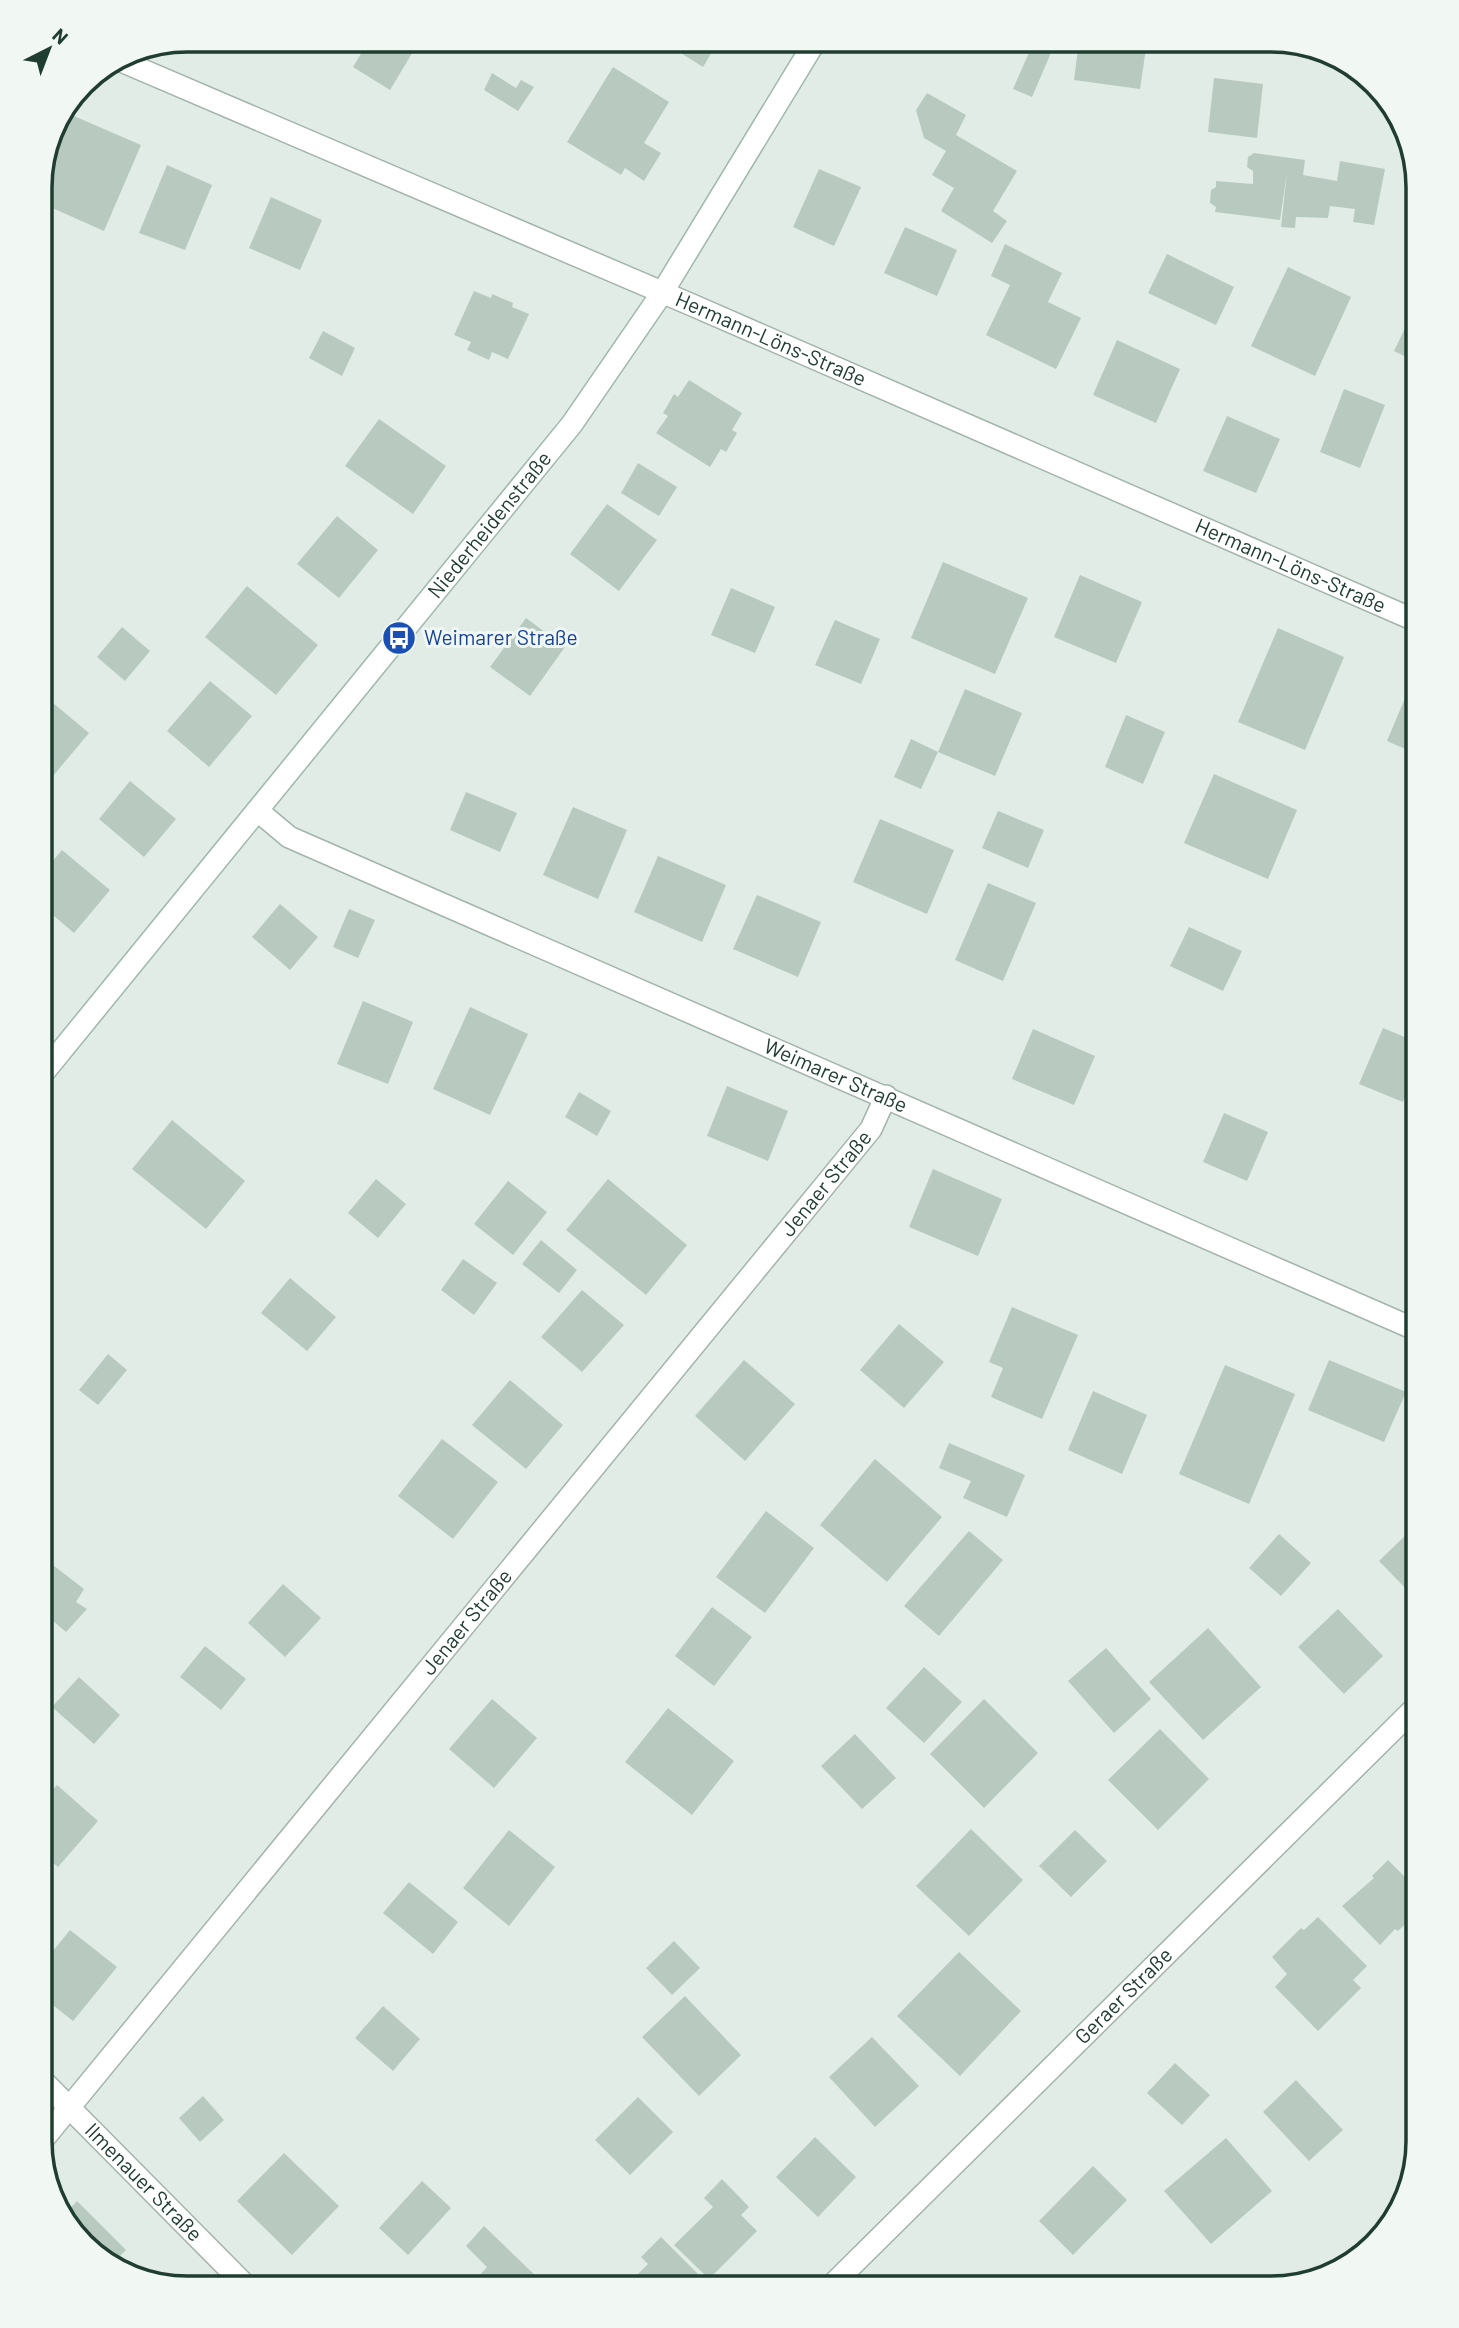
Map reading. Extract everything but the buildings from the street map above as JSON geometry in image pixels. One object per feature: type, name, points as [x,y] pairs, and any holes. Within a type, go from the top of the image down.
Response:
[{"type":"street","name":"Niederheidenstraße","points":[[53,1062],[572,424],[662,293],[808,53]]},
{"type":"street","name":"Hermann-Löns-Straße","points":[[131,65],[1406,616]]},
{"type":"street","name":"Weimarer Straße","points":[[258,811],[289,837],[1406,1325]]},
{"type":"street","name":"Jenaer Straße","points":[[52,2128],[871,1129],[886,1097]]},
{"type":"street","name":"Geraer Straße","points":[[842,2276],[1406,1717]]},
{"type":"street","name":"Ilmenauer Straße","points":[[52,2090],[235,2275]]},
{"type":"place","name":"Weimarer Straße","points":[[399,638]]}]
